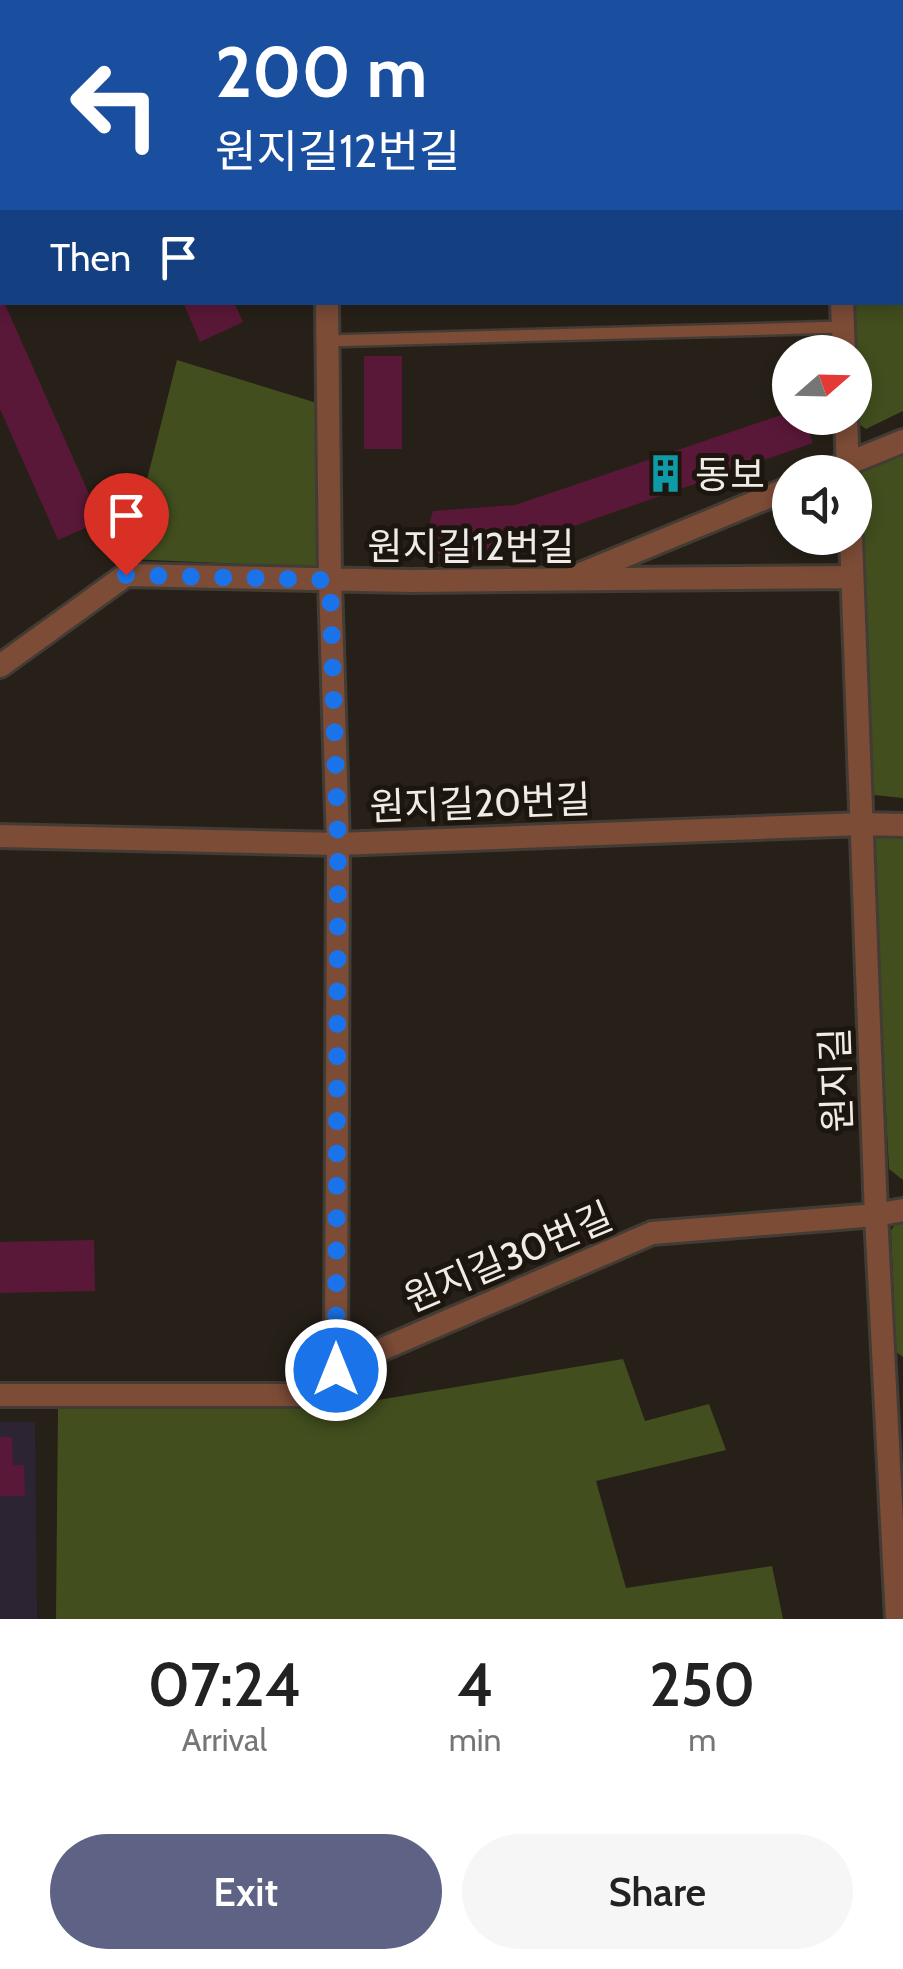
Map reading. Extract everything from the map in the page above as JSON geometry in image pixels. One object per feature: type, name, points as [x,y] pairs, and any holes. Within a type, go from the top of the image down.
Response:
[{"type":"street","points":[[327,305],[338,844],[336,1370]]},
{"type":"street","points":[[842,305],[843,335]]},
{"type":"street","points":[[872,456],[903,441]]},
{"type":"street","points":[[563,581],[772,495]]},
{"type":"street","name":"원지길","points":[[851,555],[876,1215],[898,1619]]},
{"type":"street","name":"원지길12번길","points":[[0,666],[126,575],[563,581],[852,577]]},
{"type":"street","name":"원지길20번길","points":[[0,836],[338,844],[903,825]]},
{"type":"street","name":"원지길30번길","points":[[0,1395],[298,1395],[336,1370],[652,1233],[903,1210]]},
{"type":"lane","points":[[326,341],[842,327]]},
{"type":"shaded area","points":[[0,1422],[35,1422],[37,1619],[0,1619]]},
{"type":"green space","points":[[849,305],[903,305],[903,411],[872,426],[872,335],[853,335]]},
{"type":"green space","points":[[177,360],[317,403],[318,567],[127,559]]},
{"type":"green space","points":[[903,451],[903,798],[873,795],[861,555],[872,555],[872,461]]},
{"type":"green space","points":[[903,831],[903,1180],[889,1169],[872,848],[877,834]]},
{"type":"green space","points":[[903,1214],[903,1357],[896,1352],[891,1230]]},
{"type":"green space","points":[[623,1359],[645,1421],[709,1404],[726,1450],[596,1481],[626,1588],[772,1566],[783,1619],[56,1619],[58,1407],[354,1404]]},
{"type":"building","points":[[0,305],[5,305],[101,521],[58,540],[0,409]]},
{"type":"building","points":[[184,305],[235,305],[243,322],[200,342]]},
{"type":"building","points":[[364,356],[402,356],[402,449],[364,449]]},
{"type":"building","name":"동보","points":[[772,418],[772,435],[810,435],[813,443],[502,551],[421,554],[433,511],[515,505]]},
{"type":"building","points":[[94,1240],[95,1291],[0,1293],[0,1242]]},
{"type":"building","points":[[0,1437],[12,1437],[13,1465],[24,1465],[25,1496],[0,1496]]},
{"type":"place","name":"동보","points":[[665,474]]},
{"type":"route","points":[[126,575],[330,580],[338,844],[336,1370]]}]
